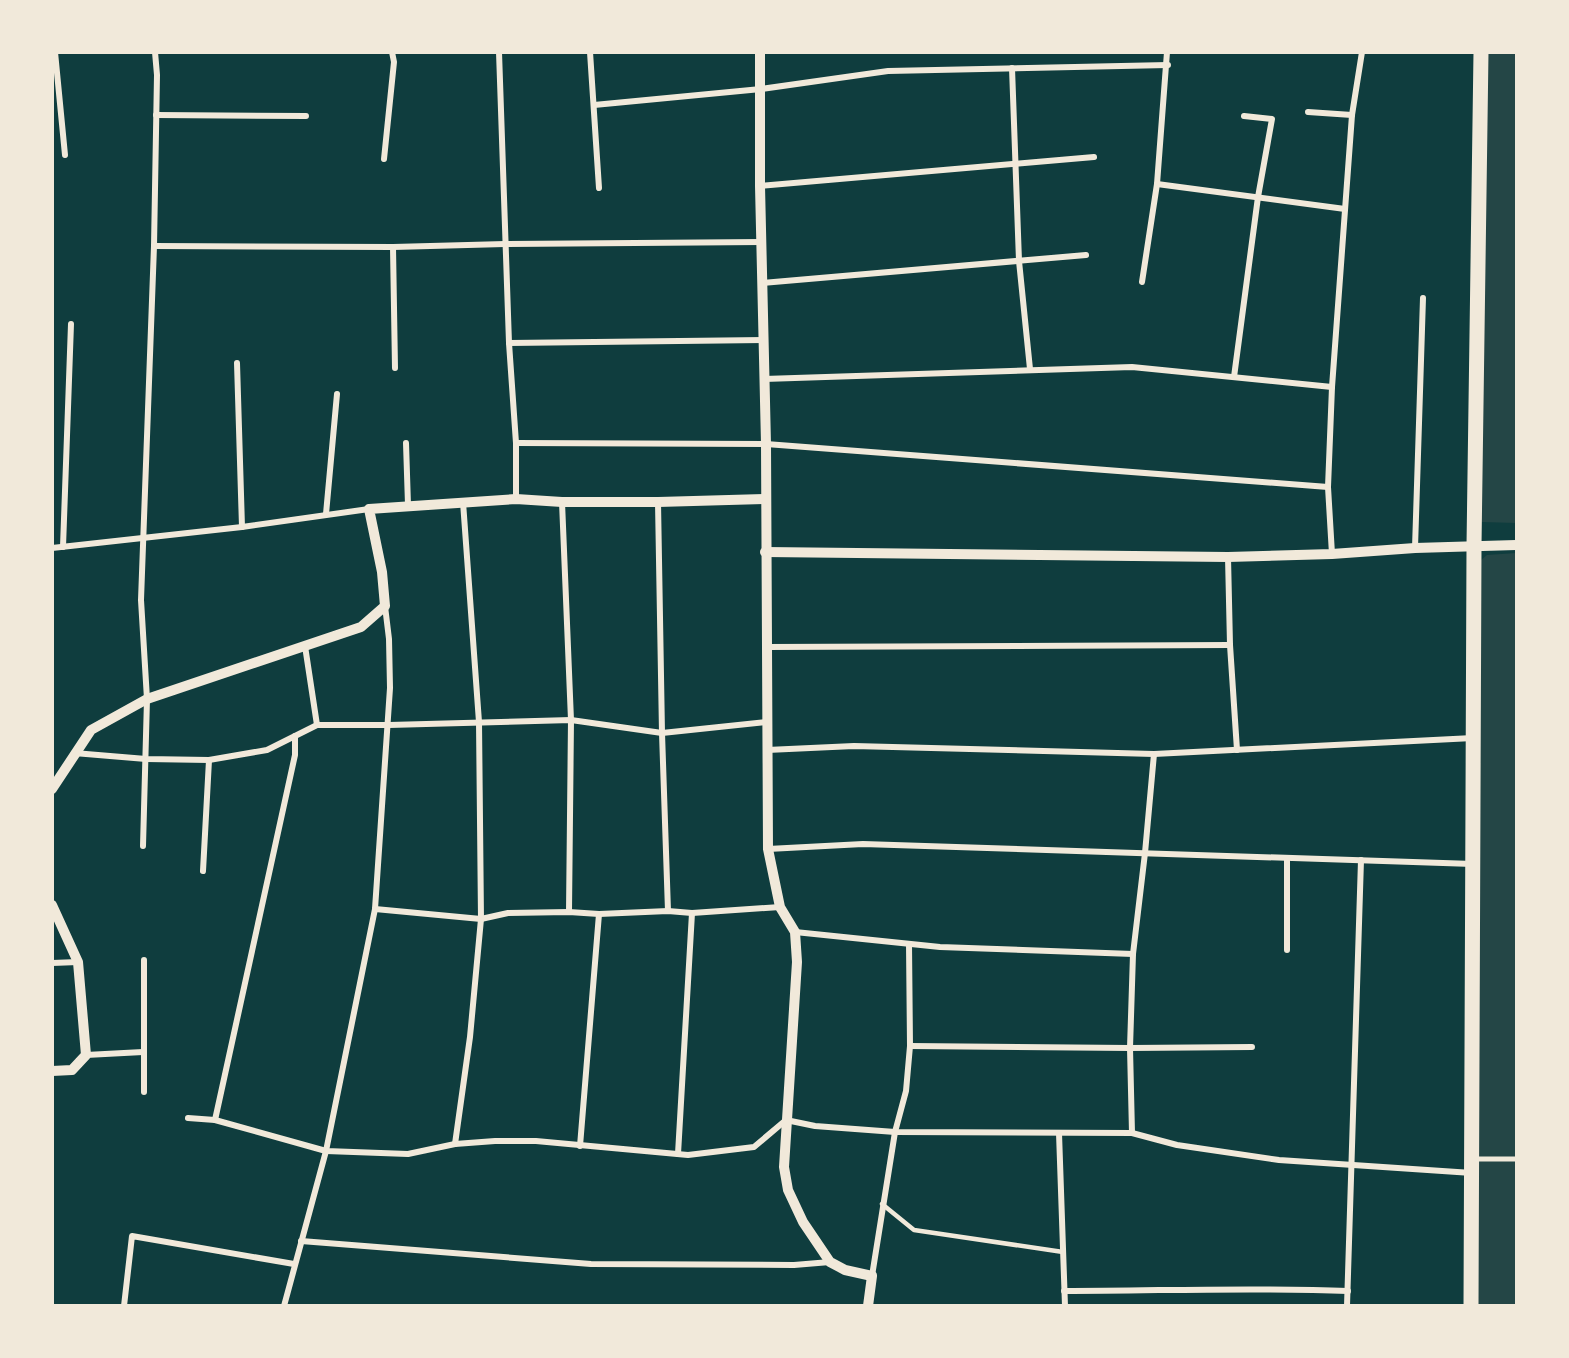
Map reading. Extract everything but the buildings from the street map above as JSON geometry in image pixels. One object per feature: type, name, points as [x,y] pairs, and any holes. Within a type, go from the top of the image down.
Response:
[{"type":"main road","points":[[1472,1305],[1474,546],[1481,52]]},
{"type":"street","points":[[55,52],[65,155]]},
{"type":"street","points":[[143,846],[147,699],[141,600],[154,246],[155,52]]},
{"type":"street","points":[[384,159],[394,62],[392,52]]},
{"type":"street","points":[[500,52],[509,343],[516,442],[516,499]]},
{"type":"street","points":[[590,52],[599,188]]},
{"type":"street","points":[[760,52],[760,186],[766,444],[765,647],[768,849],[780,908],[795,932],[797,962],[784,1167],[788,1190],[803,1222],[830,1262],[845,1270],[872,1276]]},
{"type":"street","points":[[1142,282],[1157,184],[1168,65],[1167,52]]},
{"type":"street","points":[[1332,554],[1328,487],[1332,387],[1352,115],[1362,52]]},
{"type":"street","points":[[594,105],[761,88],[888,71],[1168,65]]},
{"type":"street","points":[[1012,68],[1019,261],[1030,369]]},
{"type":"street","points":[[1308,112],[1352,115]]},
{"type":"street","points":[[156,115],[306,116]]},
{"type":"street","points":[[1234,376],[1258,197],[1272,119],[1244,116]]},
{"type":"street","points":[[760,186],[1094,157]]},
{"type":"street","points":[[1157,184],[1345,209]]},
{"type":"street","points":[[154,246],[393,247],[762,242]]},
{"type":"street","points":[[393,247],[395,368]]},
{"type":"street","points":[[762,284],[1086,255]]},
{"type":"street","points":[[1415,548],[1423,298]]},
{"type":"street","points":[[63,547],[71,324]]},
{"type":"street","points":[[509,343],[764,340]]},
{"type":"street","points":[[237,363],[242,527]]},
{"type":"street","points":[[764,379],[1132,367],[1332,387]]},
{"type":"street","points":[[326,514],[337,394]]},
{"type":"street","points":[[516,442],[766,444],[1328,487]]},
{"type":"street","points":[[406,443],[408,505]]},
{"type":"street","points":[[52,548],[144,536],[242,527],[369,508],[408,505],[516,499],[562,502],[765,499]]},
{"type":"street","points":[[455,1144],[470,1037],[481,919],[479,722],[464,502]]},
{"type":"street","points":[[562,502],[571,720],[569,912]]},
{"type":"street","points":[[658,502],[662,733],[669,911]]},
{"type":"street","points":[[284,1305],[326,1151],[375,909],[389,725],[390,658],[382,572],[369,508]]},
{"type":"street","points":[[765,552],[1228,557],[1516,545]]},
{"type":"street","points":[[1228,557],[1230,645],[1237,750]]},
{"type":"street","points":[[52,789],[91,730],[147,699],[361,627],[385,606]]},
{"type":"street","points":[[765,647],[1230,645]]},
{"type":"street","points":[[305,646],[317,725]]},
{"type":"street","points":[[75,753],[146,759],[209,759],[267,750],[317,725],[571,720],[662,733],[767,722]]},
{"type":"street","points":[[215,1120],[295,755],[295,736]]},
{"type":"street","points":[[767,750],[854,746],[1154,754],[1473,738]]},
{"type":"street","points":[[1132,1133],[1130,1048],[1133,954],[1154,754]]},
{"type":"street","points":[[203,871],[209,759]]},
{"type":"street","points":[[768,849],[863,844],[1473,864]]},
{"type":"street","points":[[1287,858],[1287,950]]},
{"type":"street","points":[[1347,1305],[1361,860]]},
{"type":"street","points":[[52,905],[78,962],[86,1054],[72,1070],[52,1071]]},
{"type":"street","points":[[375,909],[481,919],[508,913],[599,914],[669,911],[692,913],[780,908]]},
{"type":"street","points":[[678,1154],[692,913]]},
{"type":"street","points":[[580,1146],[599,914]]},
{"type":"street","points":[[795,932],[940,947],[1133,954]]},
{"type":"street","points":[[868,1305],[882,1204],[906,1091],[910,1046],[909,944]]},
{"type":"street","points":[[144,960],[144,1092]]},
{"type":"street","points":[[52,963],[78,962]]},
{"type":"street","points":[[910,1046],[1252,1047]]},
{"type":"street","points":[[86,1054],[143,1052]]},
{"type":"street","points":[[188,1118],[215,1120],[326,1151],[408,1154],[455,1144],[536,1141],[688,1155],[754,1147],[786,1120]]},
{"type":"street","points":[[786,1120],[815,1126],[896,1132],[1132,1133],[1177,1145],[1279,1160],[1350,1165],[1473,1166],[1516,1159]]},
{"type":"street","points":[[1059,1133],[1065,1305]]},
{"type":"street","points":[[124,1305],[132,1236],[294,1264]]},
{"type":"street","points":[[301,1241],[591,1264],[794,1265],[830,1262]]},
{"type":"street","points":[[1064,1291],[1165,1292],[1282,1288],[1348,1291]]},
{"type":"lane","points":[[882,1204],[914,1230],[1063,1252]]},
{"type":"shaded area","points":[[1486,53],[1516,53],[1516,523],[1482,522],[1479,514]]},
{"type":"shaded area","points":[[1516,553],[1516,1305],[1475,1306],[1480,561],[1487,555]]}]
